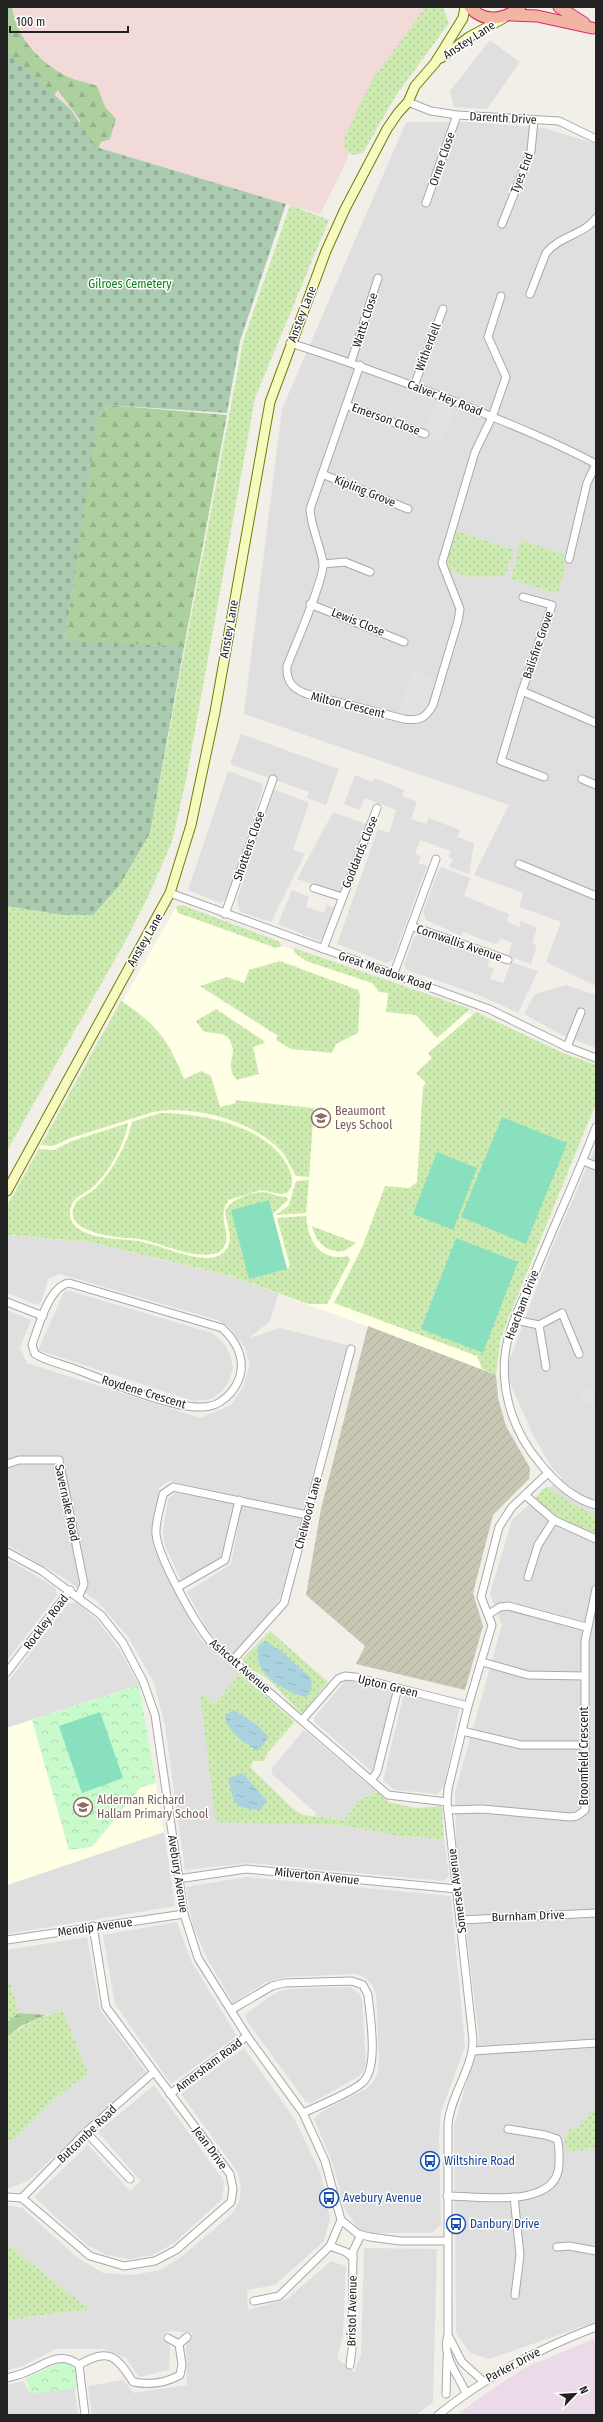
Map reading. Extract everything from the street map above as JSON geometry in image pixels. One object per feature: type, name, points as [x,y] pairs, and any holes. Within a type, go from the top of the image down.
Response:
[{"type":"highway","points":[[470,7],[480,15],[493,19],[508,16],[537,16],[594,29]]},
{"type":"highway","points":[[508,16],[520,7]]},
{"type":"highway","points":[[559,7],[594,29]]},
{"type":"main road","name":"Anstey Lane","points":[[7,1191],[170,893],[191,825],[214,712],[270,402],[290,343],[326,250],[345,209],[388,129],[398,113],[408,102],[415,86],[435,63],[463,18],[465,7]]},
{"type":"main road","name":"Anstey Lane","points":[[435,63],[469,37],[508,16]]},
{"type":"street","name":"Darenth Drive","points":[[408,102],[431,111],[457,115],[559,121],[596,139]]},
{"type":"street","name":"Orme Close","points":[[426,204],[457,115]]},
{"type":"street","name":"Tyes End","points":[[502,224],[531,151],[534,120]]},
{"type":"street","points":[[530,294],[551,247],[586,227],[596,218]]},
{"type":"street","name":"Watts Close","points":[[351,362],[378,278]]},
{"type":"street","points":[[492,416],[506,377],[488,337],[501,296]]},
{"type":"street","name":"Witherdell","points":[[414,386],[443,309]]},
{"type":"street","name":"Calver Hey Road","points":[[290,343],[360,365],[492,416],[564,447],[596,464]]},
{"type":"street","points":[[360,365],[310,509],[310,519],[323,564],[345,562],[370,572]]},
{"type":"street","name":"Emerson Close","points":[[346,405],[425,434]]},
{"type":"street","name":"Milton Crescent","points":[[323,564],[287,666],[287,675],[296,690],[404,719],[421,720],[425,717],[432,706],[454,637],[460,609],[442,562],[475,452],[492,416]]},
{"type":"street","points":[[569,559],[587,484],[596,464]]},
{"type":"street","name":"Kipling Grove","points":[[322,474],[408,509]]},
{"type":"street","name":"Balisfire Grove","points":[[524,597],[552,605],[522,691],[501,761],[544,777]]},
{"type":"street","name":"Lewis Close","points":[[310,604],[404,642]]},
{"type":"street","name":"Balisfire Grove","points":[[522,691],[596,723]]},
{"type":"street","name":"Shottens Close","points":[[225,914],[273,779]]},
{"type":"street","points":[[582,779],[596,785]]},
{"type":"street","name":"Goddards Close","points":[[323,949],[377,808]]},
{"type":"street","name":"Cornwallis Avenue","points":[[394,973],[436,859]]},
{"type":"street","points":[[519,864],[596,896]]},
{"type":"street","name":"Goddards Close","points":[[314,888],[342,897]]},
{"type":"street","name":"Great Meadow Road","points":[[170,893],[225,914],[394,973],[489,1009],[567,1047],[596,1058]]},
{"type":"street","name":"Cornwallis Avenue","points":[[411,926],[508,960]]},
{"type":"street","points":[[567,1047],[581,1012]]},
{"type":"street","name":"Heacham Drive","points":[[596,1127],[515,1320],[505,1355],[505,1385],[511,1414],[527,1446],[548,1473],[576,1496],[596,1505]]},
{"type":"street","points":[[583,1160],[596,1166]]},
{"type":"street","name":"Roydene Crescent","points":[[68,1283],[222,1328],[230,1335],[240,1356],[242,1364],[238,1381],[235,1388],[224,1400],[204,1408],[171,1402],[35,1354],[32,1345],[43,1316],[53,1293],[63,1284],[68,1283]]},
{"type":"street","points":[[7,1302],[43,1316]]},
{"type":"street","points":[[515,1320],[539,1325],[562,1313],[579,1354]]},
{"type":"street","points":[[539,1325],[546,1366]]},
{"type":"street","name":"Chelwood Lane","points":[[233,1660],[284,1603],[351,1348]]},
{"type":"street","name":"Savernake Road","points":[[7,1464],[19,1460],[59,1460],[84,1584],[79,1596]]},
{"type":"street","name":"Somerset Avenue","points":[[466,2392],[448,2356],[445,2343],[448,2335],[447,2196],[450,2111],[473,2051],[473,2027],[447,1802],[468,1706],[492,1625],[489,1614],[482,1601],[482,1593],[499,1527],[512,1507],[548,1473]]},
{"type":"street","name":"Ashcott Avenue","points":[[307,1515],[180,1487],[169,1488],[163,1494],[156,1528],[157,1540],[178,1587],[203,1632],[233,1660],[388,1795],[447,1802]]},
{"type":"street","points":[[524,1495],[554,1520],[596,1539]]},
{"type":"street","points":[[178,1587],[225,1560],[238,1500]]},
{"type":"street","points":[[528,1577],[538,1545],[554,1520]]},
{"type":"street","name":"Avebury Avenue","points":[[7,1552],[42,1571],[79,1596],[101,1615],[123,1643],[143,1681],[155,1715],[184,1914],[198,1958],[247,2036],[303,2114],[325,2161],[341,2220],[350,2230],[361,2235]]},
{"type":"street","name":"Broomfield Crescent","points":[[448,1810],[482,1809],[577,1816],[582,1813],[585,1805],[584,1676],[586,1627],[596,1589]]},
{"type":"street","name":"Rockley Road","points":[[7,1672],[70,1590]]},
{"type":"street","points":[[489,1614],[500,1607],[508,1606],[586,1627]]},
{"type":"street","points":[[482,1662],[528,1675],[584,1676]]},
{"type":"street","name":"Upton Green","points":[[302,1720],[335,1682],[345,1676],[356,1677],[468,1706]]},
{"type":"street","points":[[371,1780],[377,1772],[398,1688]]},
{"type":"street","points":[[462,1732],[521,1744],[584,1745]]},
{"type":"street","name":"Milverton Avenue","points":[[178,1879],[246,1869],[457,1889]]},
{"type":"street","name":"Burnham Drive","points":[[460,1920],[596,1913]]},
{"type":"street","name":"Mendip Avenue","points":[[7,1940],[93,1926],[184,1914]]},
{"type":"street","name":"Jean Drive","points":[[22,2198],[90,2256],[124,2266],[155,2261],[176,2250],[231,2202],[233,2189],[230,2174],[106,2007],[93,1926]]},
{"type":"street","points":[[231,2010],[272,1986],[284,1983],[352,1981],[363,1985],[368,1995],[372,2062],[370,2073],[363,2083],[303,2114]]},
{"type":"street","name":"Amersham Road","points":[[170,2094],[247,2036]]},
{"type":"street","points":[[473,2051],[596,2043]]},
{"type":"street","name":"Butcombe Road","points":[[22,2198],[86,2132],[154,2072]]},
{"type":"street","points":[[447,2196],[514,2197],[542,2193],[554,2183],[559,2170],[559,2144],[552,2136],[508,2129]]},
{"type":"street","points":[[86,2132],[130,2179]]},
{"type":"street","points":[[7,2197],[22,2198]]},
{"type":"street","points":[[514,2197],[520,2255],[515,2294]]},
{"type":"street","points":[[254,2301],[279,2296],[330,2246],[341,2220]]},
{"type":"street","points":[[361,2235],[400,2241],[447,2241]]},
{"type":"street","name":"Bristol Avenue","points":[[350,2365],[352,2349],[353,2251],[361,2235]]},
{"type":"street","name":"Bristol Avenue","points":[[330,2246],[346,2252],[353,2258]]},
{"type":"street","points":[[557,2247],[569,2246],[596,2251]]},
{"type":"street","name":"Parker Drive","points":[[438,2415],[482,2381],[548,2346],[596,2327]]},
{"type":"street","name":"Somerset Avenue","points":[[448,2335],[460,2359],[482,2381]]},
{"type":"street","points":[[179,2344],[187,2337]]},
{"type":"street","points":[[168,2338],[179,2344]]},
{"type":"street","points":[[79,2365],[91,2358],[105,2355],[118,2359],[133,2382],[142,2384],[170,2381],[180,2375],[182,2365],[179,2344]]},
{"type":"street","name":"Somerset Avenue","points":[[446,2394],[448,2356]]},
{"type":"street","points":[[7,2378],[26,2372],[56,2358],[65,2358],[79,2365]]},
{"type":"street","points":[[79,2365],[85,2415]]},
{"type":"shaded area","points":[[11,7],[428,7],[371,101],[342,171],[320,214],[96,147],[10,53]]},
{"type":"shaded area","points":[[490,40],[520,62],[487,109],[454,107],[450,91]]},
{"type":"shaded area","points":[[406,122],[472,122],[544,128],[596,144],[596,986],[546,962],[561,922],[519,907],[523,893],[474,875],[509,805],[244,714],[282,409]]},
{"type":"shaded area","points":[[436,402],[454,409],[441,443],[424,437]]},
{"type":"shaded area","points":[[412,671],[435,678],[426,711],[420,716],[413,717],[399,712]]},
{"type":"shaded area","points":[[241,734],[339,769],[326,805],[307,798],[309,792],[230,764]]},
{"type":"shaded area","points":[[228,771],[261,783],[263,788],[227,898],[220,903],[188,890]]},
{"type":"shaded area","points":[[355,775],[372,782],[374,778],[404,790],[402,796],[417,802],[411,819],[426,824],[429,818],[460,830],[457,837],[474,843],[469,874],[449,867],[453,859],[448,857],[451,851],[420,840],[415,854],[421,856],[418,863],[427,866],[393,959],[387,963],[337,944],[378,829],[389,833],[396,810],[365,798],[359,810],[344,804]]},
{"type":"shaded area","points":[[273,789],[309,803],[293,850],[305,854],[271,922],[240,912],[237,900]]},
{"type":"shaded area","points":[[333,812],[368,825],[341,893],[297,879]]},
{"type":"shaded area","points":[[442,867],[470,878],[464,896],[509,914],[507,922],[519,927],[521,921],[537,928],[532,943],[537,945],[531,964],[508,956],[512,943],[500,938],[498,943],[494,944],[463,932],[461,936],[426,920],[423,911],[439,870]]},
{"type":"shaded area","points":[[292,890],[309,897],[306,907],[324,913],[327,905],[335,908],[325,936],[319,941],[278,924]]},
{"type":"shaded area","name":"Beaumont Leys School","points":[[176,907],[472,1015],[530,1251],[484,1370],[231,1276],[90,1242],[7,1235],[7,1206]]},
{"type":"shaded area","points":[[419,933],[491,957],[487,966],[494,969],[490,979],[503,983],[511,962],[538,971],[518,1013],[481,996],[407,970],[404,964],[414,938]]},
{"type":"shaded area","points":[[566,985],[596,995],[596,1048],[562,1035],[524,1014],[535,994]]},
{"type":"shaded area","points":[[596,1146],[596,2322],[489,2359],[470,2353],[456,2333],[454,2126],[479,2040],[456,1841],[455,1792],[502,1625],[490,1594],[512,1520],[538,1496],[562,1478],[552,1468],[533,1435],[505,1372],[548,1257]]},
{"type":"shaded area","points":[[7,1235],[90,1242],[231,1276],[279,1292],[270,1321],[249,1338],[280,1328],[347,1345],[303,1510],[169,1481],[159,1488],[153,1542],[162,1566],[195,1631],[203,1642],[240,1674],[214,1704],[200,1694],[260,1821],[341,1825],[398,1836],[444,1839],[449,1876],[443,1881],[249,1863],[185,1870],[165,1726],[154,1683],[129,1638],[98,1602],[64,1578],[7,1545],[7,1310],[31,1320],[20,1348],[27,1363],[200,1418],[231,1405],[243,1387],[250,1364],[245,1348],[229,1327],[217,1320],[60,1274],[48,1279],[42,1301],[37,1305],[7,1293]]},
{"type":"shaded area","points":[[70,1291],[212,1333],[223,1342],[230,1354],[233,1368],[228,1383],[221,1392],[211,1399],[193,1401],[38,1350],[64,1292]]},
{"type":"shaded area","points":[[368,1326],[496,1375],[498,1398],[506,1426],[530,1468],[529,1479],[493,1515],[473,1593],[483,1626],[465,1690],[356,1664],[365,1646],[306,1595],[321,1509]]},
{"type":"shaded area","points":[[590,1387],[596,1401],[587,1406],[579,1394]]},
{"type":"shaded area","points":[[175,1493],[232,1502],[234,1506],[220,1561],[181,1580],[164,1543],[163,1531],[168,1499]]},
{"type":"shaded area","points":[[242,1505],[301,1518],[281,1596],[272,1610],[234,1655],[209,1632],[187,1592],[231,1564]]},
{"type":"shaded area","points":[[7,1559],[55,1587],[57,1595],[7,1661]]},
{"type":"shaded area","points":[[76,1602],[98,1621],[119,1649],[139,1685],[7,1728],[7,1683],[68,1604]]},
{"type":"shaded area","points":[[346,1680],[390,1691],[392,1695],[374,1768],[371,1771],[315,1722],[314,1718]]},
{"type":"shaded area","name":"Alderman Richard Hallam Primary School","points":[[139,1685],[164,1832],[7,1885],[7,1728]]},
{"type":"shaded area","points":[[406,1695],[455,1707],[459,1710],[444,1787],[437,1794],[395,1790],[383,1781],[403,1697]]},
{"type":"shaded area","points":[[304,1730],[377,1792],[357,1801],[345,1820],[315,1816],[316,1813],[272,1774],[272,1768]]},
{"type":"shaded area","points":[[164,1832],[175,1906],[7,1934],[7,1885]]},
{"type":"shaded area","points":[[246,1877],[451,1896],[465,2047],[441,2112],[439,2136],[441,2225],[432,2233],[369,2233],[359,2230],[344,2208],[333,2164],[314,2119],[321,2112],[366,2089],[374,2081],[378,2071],[379,2059],[376,1994],[372,1985],[364,1977],[356,1974],[286,1977],[266,1982],[233,2003],[206,1956],[193,1927],[186,1887]]},
{"type":"shaded area","points":[[177,1922],[191,1961],[237,2036],[171,2084],[115,2004],[103,1935]]},
{"type":"shaded area","points":[[87,1937],[100,2010],[146,2072],[28,2181],[7,2189],[7,2143],[17,2137],[54,2099],[88,2074],[63,2011],[46,2015],[19,2013],[7,1973],[7,1950]]},
{"type":"shaded area","points":[[350,1987],[360,1994],[362,2001],[366,2063],[364,2070],[359,2076],[312,2103],[306,2102],[246,2020],[245,2014],[277,1992],[289,1989]]},
{"type":"shaded area","points":[[244,2048],[294,2118],[320,2172],[330,2218],[324,2241],[275,2285],[247,2290],[248,2310],[287,2299],[331,2261],[346,2266],[343,2336],[337,2358],[354,2372],[361,2355],[364,2248],[437,2249],[433,2402],[416,2415],[92,2415],[88,2386],[123,2380],[134,2393],[187,2385],[186,2344],[193,2333],[170,2331],[162,2336],[170,2346],[169,2370],[139,2377],[126,2358],[103,2349],[55,2349],[21,2367],[7,2370],[7,2320],[89,2309],[7,2244],[7,2205],[22,2208],[78,2258],[103,2273],[133,2275],[160,2270],[181,2257],[233,2213],[240,2199],[241,2186],[237,2171],[181,2094]]},
{"type":"shaded area","points":[[154,2085],[224,2181],[222,2199],[174,2243],[153,2255],[130,2259],[107,2255],[87,2245],[34,2197],[88,2145],[130,2191],[141,2181],[98,2132]]},
{"type":"shaded area","points":[[596,2338],[596,2415],[457,2415],[486,2393],[526,2367]]},
{"type":"shaded area","points":[[24,2381],[28,2391],[74,2384],[78,2415],[7,2415],[7,2385]]},
{"type":"green space","points":[[7,7],[12,7],[18,28],[29,46],[36,54],[53,68],[66,76],[97,86],[105,107],[116,119],[110,139],[101,142],[97,151],[162,170],[159,176],[129,168],[128,193],[77,184],[81,138],[80,120],[58,90],[46,105],[22,99],[7,110]]},
{"type":"green space","points":[[426,7],[443,7],[449,23],[395,97],[363,153],[352,155],[344,147],[345,136],[372,80]]},
{"type":"green space","name":"Gilroes Cemetery","points":[[7,51],[71,110],[96,147],[286,204],[240,341],[227,413],[109,405],[98,416],[65,640],[184,647],[150,833],[119,886],[93,915],[62,915],[7,906]]},
{"type":"green space","points":[[290,205],[329,220],[255,398],[187,775],[172,842],[147,899],[127,938],[7,1151],[7,906],[62,915],[150,833],[243,342]]},
{"type":"green space","points":[[109,405],[227,415],[184,647],[65,641],[95,427],[98,416]]},
{"type":"green space","points":[[456,531],[514,550],[505,576],[471,577],[450,571],[447,558]]},
{"type":"green space","points":[[521,540],[568,556],[558,594],[511,579]]},
{"type":"green space","points":[[182,905],[278,941],[282,946],[276,948],[178,913],[176,907]]},
{"type":"green space","points":[[294,948],[470,1009],[437,1038],[416,1015],[386,1012],[388,993],[379,992],[372,983],[306,961],[294,952]]},
{"type":"green space","points":[[280,961],[358,990],[360,995],[358,1033],[336,1044],[332,1053],[291,1049],[276,1040],[278,1036],[200,986],[227,977],[244,983],[249,970]]},
{"type":"green space","points":[[121,1001],[144,1018],[160,1034],[173,1054],[184,1079],[201,1071],[211,1076],[220,1107],[236,1103],[235,1100],[314,1108],[309,1177],[296,1176],[282,1152],[270,1141],[255,1131],[222,1117],[204,1113],[169,1110],[153,1112],[71,1138],[53,1146],[41,1145]]},
{"type":"green space","points":[[216,1009],[264,1041],[265,1043],[253,1047],[259,1074],[237,1080],[231,1069],[233,1050],[229,1038],[222,1034],[203,1031],[196,1021]]},
{"type":"green space","points":[[476,1012],[563,1053],[596,1065],[596,1103],[508,1319],[500,1341],[496,1375],[482,1369],[477,1356],[334,1303],[363,1245],[385,1186],[409,1188],[417,1182],[423,1086],[426,1083],[416,1073],[432,1058],[428,1053]]},
{"type":"green space","points":[[160,1113],[215,1119],[252,1133],[268,1143],[281,1156],[290,1171],[292,1183],[287,1193],[280,1194],[261,1190],[229,1200],[223,1215],[226,1240],[224,1247],[218,1253],[207,1255],[196,1254],[140,1239],[101,1234],[82,1227],[75,1221],[73,1213],[75,1204],[79,1199],[96,1188],[108,1173],[123,1148],[132,1122]]},
{"type":"green space","points":[[502,1117],[567,1143],[526,1244],[461,1217]]},
{"type":"green space","points":[[128,1123],[120,1149],[105,1174],[93,1187],[72,1204],[70,1216],[76,1227],[90,1234],[106,1238],[138,1241],[190,1256],[212,1258],[224,1252],[228,1247],[230,1237],[225,1211],[232,1203],[242,1197],[259,1192],[286,1197],[288,1200],[273,1214],[269,1200],[287,1269],[290,1266],[277,1218],[306,1216],[309,1233],[317,1247],[322,1252],[329,1256],[348,1256],[350,1260],[327,1304],[308,1304],[231,1276],[90,1242],[7,1235],[7,1206],[39,1149],[54,1150],[72,1141]]},
{"type":"green space","points":[[437,1152],[477,1168],[453,1230],[413,1214]]},
{"type":"green space","points":[[309,1180],[306,1213],[276,1215],[289,1205],[296,1181]]},
{"type":"green space","points":[[269,1200],[287,1269],[249,1279],[231,1210]]},
{"type":"green space","points":[[312,1226],[356,1243],[344,1251],[332,1250],[323,1246],[319,1242]]},
{"type":"green space","points":[[456,1238],[518,1262],[483,1353],[421,1329]]},
{"type":"green space","points":[[548,1487],[569,1502],[596,1516],[596,1535],[560,1518],[535,1499],[543,1489]]},
{"type":"green space","points":[[270,1631],[328,1682],[302,1713],[293,1706],[269,1680],[251,1668],[242,1659]]},
{"type":"green space","points":[[240,1674],[295,1722],[268,1752],[264,1761],[254,1761],[250,1767],[292,1808],[303,1815],[345,1820],[357,1801],[377,1792],[388,1802],[416,1808],[442,1806],[444,1839],[398,1836],[341,1825],[216,1822],[200,1693],[214,1704]]},
{"type":"green space","points":[[139,1685],[156,1783],[141,1787],[92,1847],[69,1850],[32,1720]]},
{"type":"green space","points":[[100,1712],[123,1778],[82,1793],[59,1726]]},
{"type":"green space","points":[[7,1973],[19,2013],[7,2022]]},
{"type":"green space","points":[[63,2011],[88,2074],[54,2099],[17,2137],[7,2143],[7,2037],[34,2021]]},
{"type":"green space","points":[[19,2013],[46,2015],[21,2026],[7,2037],[7,2022]]},
{"type":"green space","points":[[595,2109],[596,2146],[587,2150],[567,2151],[565,2142],[568,2130],[578,2128]]},
{"type":"green space","points":[[7,2244],[89,2309],[7,2320]]},
{"type":"green space","points":[[59,2363],[72,2365],[75,2369],[77,2388],[30,2394],[27,2378]]},
{"type":"water","points":[[265,1641],[281,1651],[311,1678],[312,1689],[306,1697],[278,1685],[262,1669],[258,1660],[258,1646]]},
{"type":"water","points":[[234,1710],[256,1724],[269,1737],[258,1751],[232,1732],[229,1727],[225,1715]]},
{"type":"water","points":[[243,1773],[267,1801],[261,1810],[244,1808],[239,1806],[234,1800],[228,1778]]},
{"type":"place","name":"Beaumont Leys School","points":[[321,1118]]},
{"type":"place","name":"Alderman Richard Hallam Primary School","points":[[83,1807]]},
{"type":"place","name":"Wiltshire Road","points":[[430,2161]]},
{"type":"place","name":"Avebury Avenue","points":[[329,2198]]},
{"type":"place","name":"Danbury Drive","points":[[456,2224]]}]
